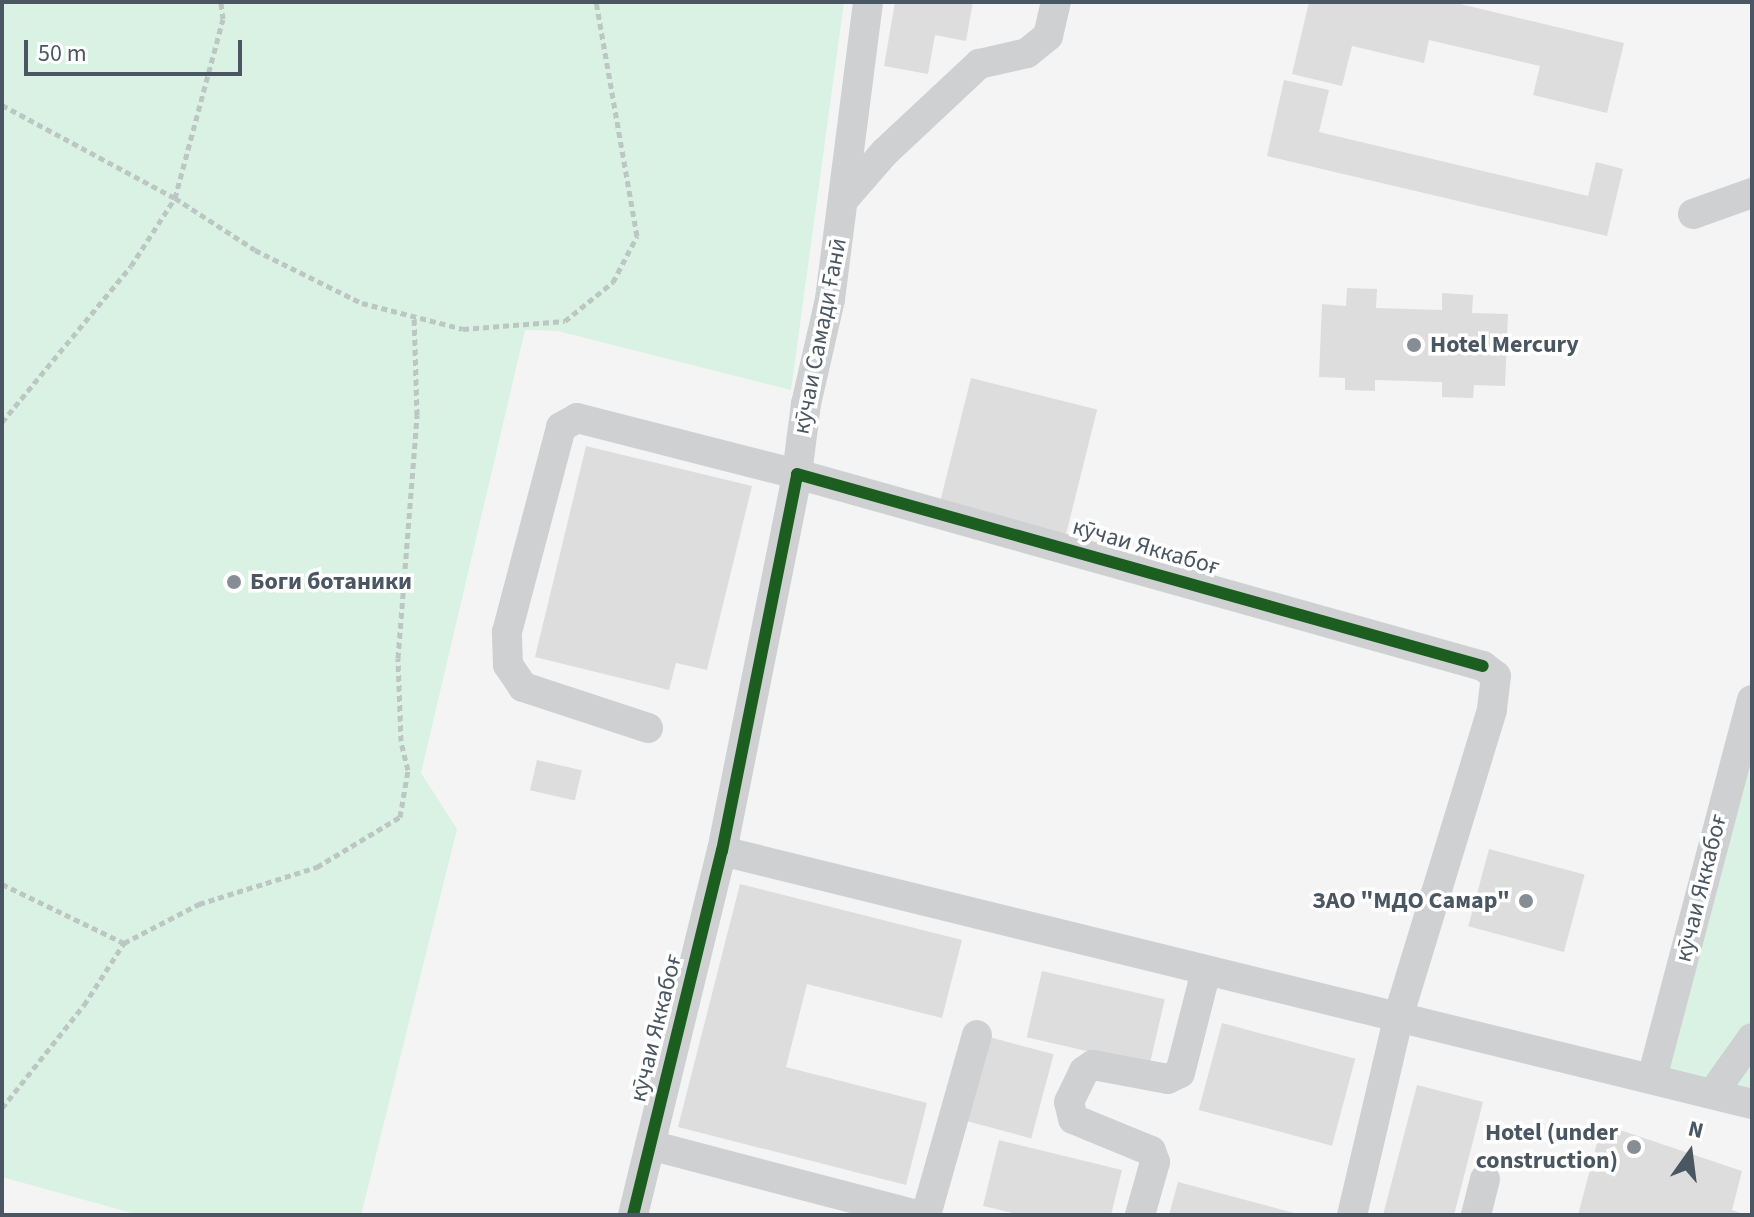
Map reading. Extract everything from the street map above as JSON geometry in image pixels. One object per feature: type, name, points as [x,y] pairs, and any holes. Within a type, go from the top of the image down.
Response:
[{"type":"street","name":"кӯчаи Самади Ғанӣ","points":[[722,851],[797,474],[845,198],[868,2]]},
{"type":"street","points":[[845,198],[885,152],[979,64],[1027,53],[1048,36],[1056,2]]},
{"type":"street","points":[[1693,214],[1752,193]]},
{"type":"street","name":"кӯчаи Яккабоғ","points":[[648,728],[523,687],[508,665],[507,632],[561,427],[577,418],[797,474],[1483,666],[1496,676],[1492,710],[1399,1015],[1352,1215]]},
{"type":"street","name":"кӯчаи Яккабоғ","points":[[1652,1078],[1752,700]]},
{"type":"street","points":[[722,851],[1752,1104]]},
{"type":"street","name":"кӯчаи Яккабоғ","points":[[633,1215],[722,851]]},
{"type":"street","points":[[1140,1215],[1155,1162],[1151,1151],[1073,1119],[1069,1102],[1084,1071],[1093,1065],[1168,1079],[1180,1073],[1206,971]]},
{"type":"street","points":[[926,1215],[977,1035]]},
{"type":"street","points":[[1713,1093],[1752,1038]]},
{"type":"street","points":[[650,1145],[916,1215]]},
{"type":"street","points":[[1476,1215],[1485,1179]]},
{"type":"path","points":[[2,422],[131,266],[175,198],[223,19],[221,2]]},
{"type":"path","points":[[2,105],[175,198],[232,237],[362,303],[463,329],[565,321],[613,282],[637,236],[596,2]]},
{"type":"path","points":[[2,1108],[84,1005],[124,943],[199,904],[317,867],[400,817],[408,770],[401,741],[398,658],[417,415],[414,316]]},
{"type":"path","points":[[2,884],[124,943]]},
{"type":"green space","name":"Боги ботаники","points":[[2,2],[844,2],[791,390],[558,331],[525,330],[421,773],[457,829],[361,1215],[139,1215],[2,1177]]},
{"type":"green space","points":[[1752,716],[1752,1105],[1652,1078]]},
{"type":"building","points":[[895,2],[973,2],[966,41],[935,35],[928,74],[884,66]]},
{"type":"building","points":[[1309,2],[1452,2],[1624,43],[1607,113],[1533,95],[1540,66],[1429,40],[1424,63],[1352,46],[1342,86],[1292,74]]},
{"type":"building","points":[[1284,80],[1329,90],[1319,132],[1588,196],[1596,162],[1623,169],[1607,236],[1267,156]]},
{"type":"building","name":"Hotel Mercury","points":[[1347,288],[1377,289],[1376,308],[1442,310],[1442,293],[1473,295],[1472,313],[1508,314],[1505,386],[1474,385],[1473,398],[1442,397],[1442,382],[1375,380],[1375,391],[1345,390],[1345,378],[1319,377],[1322,304],[1346,306]]},
{"type":"building","points":[[971,378],[1097,409],[1064,540],[938,509]]},
{"type":"building","points":[[586,446],[752,486],[707,670],[676,663],[669,690],[535,657]]},
{"type":"building","points":[[537,760],[582,770],[575,801],[530,790]]},
{"type":"building","name":"ЗАО \"МДО Самар\"","points":[[1489,849],[1585,875],[1564,952],[1468,926]]},
{"type":"building","points":[[740,884],[962,940],[942,1018],[807,984],[786,1067],[927,1103],[906,1185],[678,1127]]},
{"type":"building","points":[[1042,971],[1165,999],[1149,1066],[1027,1037]]},
{"type":"building","points":[[1222,1023],[1355,1059],[1332,1146],[1199,1110]]},
{"type":"building","points":[[989,1037],[1054,1054],[1031,1138],[966,1121]]},
{"type":"building","points":[[1417,1085],[1483,1102],[1454,1215],[1383,1215]]},
{"type":"building","name":"Hotel (under construction)","points":[[1602,1124],[1742,1171],[1732,1210],[1746,1215],[1578,1215]]},
{"type":"building","points":[[999,1140],[1122,1170],[1111,1215],[1021,1215],[983,1206]]},
{"type":"building","points":[[1178,1182],[1298,1214],[1298,1215],[1169,1215]]},
{"type":"cycle path","points":[[633,1215],[722,851],[797,474],[1483,666]]},
{"type":"place","name":"Hotel Mercury","points":[[1414,345]]},
{"type":"place","name":"Боги ботаники","points":[[234,582]]},
{"type":"place","name":"ЗАО \"МДО Самар\"","points":[[1526,901]]},
{"type":"place","name":"Hotel (under construction)","points":[[1634,1147]]}]
